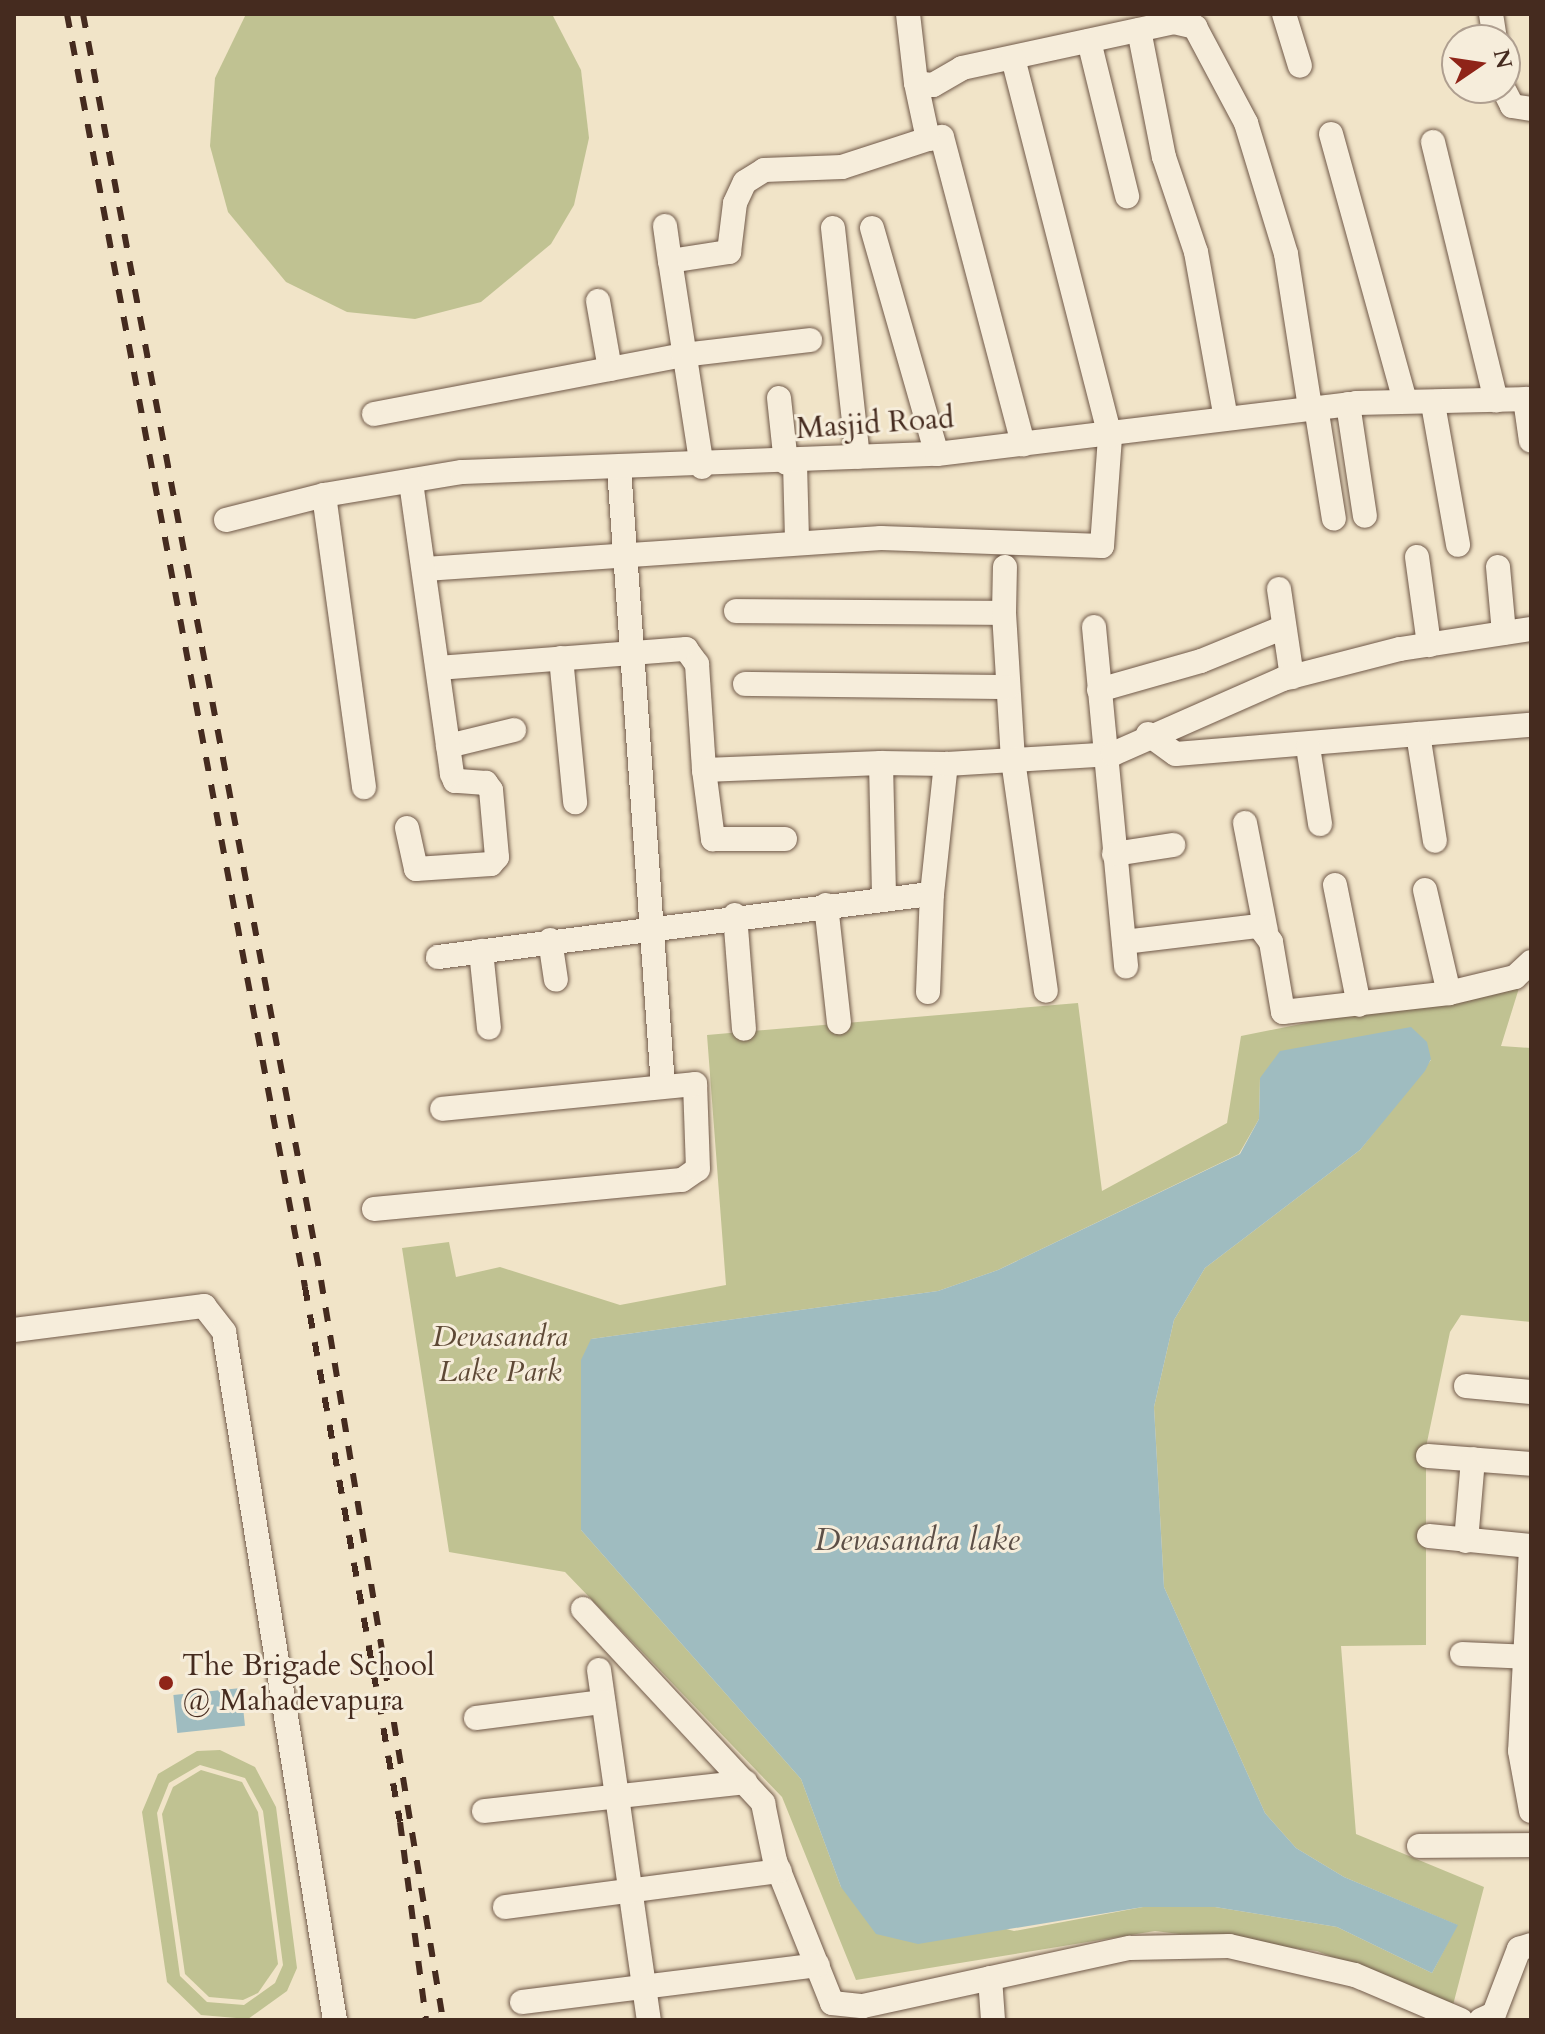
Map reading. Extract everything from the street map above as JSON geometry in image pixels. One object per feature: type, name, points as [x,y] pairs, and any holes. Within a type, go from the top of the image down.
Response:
[{"type":"street","points":[[908,14],[916,83],[928,139]]},
{"type":"street","points":[[1284,14],[1300,66]]},
{"type":"street","points":[[916,83],[933,85],[962,68],[1184,19],[1195,27],[1246,123],[1286,254],[1334,519]]},
{"type":"street","points":[[1139,30],[1164,157],[1196,252],[1226,418]]},
{"type":"street","points":[[1089,41],[1127,196]]},
{"type":"street","points":[[425,569],[628,559],[797,541],[1102,546],[1110,436],[1013,58]]},
{"type":"street","points":[[1511,104],[1531,109]]},
{"type":"street","points":[[1331,134],[1405,401]]},
{"type":"street","points":[[670,261],[729,252],[735,203],[745,182],[764,170],[842,167],[942,137],[1023,444]]},
{"type":"street","points":[[1433,142],[1496,400]]},
{"type":"street","points":[[665,226],[702,467]]},
{"type":"street","points":[[833,228],[858,457]]},
{"type":"street","points":[[872,228],[937,454]]},
{"type":"street","points":[[598,301],[610,369]]},
{"type":"street","points":[[374,414],[683,355],[810,340]]},
{"type":"street","points":[[779,398],[791,463],[797,541]]},
{"type":"street","points":[[1528,399],[1531,441]]},
{"type":"street","name":"Masjid Road","points":[[226,520],[324,495],[411,481],[575,464],[619,468],[702,467],[937,454],[1110,436],[1348,404],[1528,399]]},
{"type":"street","points":[[1348,404],[1365,516]]},
{"type":"street","points":[[1433,404],[1458,545]]},
{"type":"street","points":[[619,468],[628,559],[630,653],[647,926],[663,1086]]},
{"type":"street","points":[[407,828],[416,869],[491,864],[497,857],[491,790],[486,783],[455,781],[411,481]]},
{"type":"street","points":[[324,495],[364,787]]},
{"type":"street","points":[[1417,557],[1429,645]]},
{"type":"street","points":[[1005,567],[1004,613],[1013,760],[1046,991]]},
{"type":"street","points":[[1498,567],[1504,633]]},
{"type":"street","points":[[1279,589],[1282,628],[1292,677]]},
{"type":"street","points":[[736,611],[1004,613]]},
{"type":"street","points":[[1094,627],[1125,954],[1266,931]]},
{"type":"street","points":[[1099,690],[1201,661],[1282,628]]},
{"type":"street","points":[[704,770],[881,763],[946,764],[1104,754],[1292,677],[1429,645],[1531,629]]},
{"type":"street","points":[[438,668],[686,649],[694,655],[713,839],[785,839]]},
{"type":"street","points":[[561,658],[575,802]]},
{"type":"street","points":[[745,684],[1008,687]]},
{"type":"street","points":[[1148,734],[1176,754],[1308,747],[1531,725]]},
{"type":"street","points":[[448,746],[514,730]]},
{"type":"street","points":[[1418,734],[1435,841]]},
{"type":"street","points":[[1308,747],[1320,824]]},
{"type":"street","points":[[881,763],[884,898]]},
{"type":"street","points":[[928,992],[932,894],[946,764]]},
{"type":"street","points":[[1245,823],[1283,1012],[1449,993],[1515,977],[1531,962]]},
{"type":"street","points":[[1114,854],[1173,845]]},
{"type":"street","points":[[1335,885],[1359,1005]]},
{"type":"street","points":[[1425,890],[1449,993]]},
{"type":"street","points":[[438,957],[647,926],[932,894]]},
{"type":"street","points":[[826,905],[839,1022]]},
{"type":"street","points":[[735,915],[744,1029]]},
{"type":"street","points":[[550,940],[556,980]]},
{"type":"street","points":[[481,951],[489,1028]]},
{"type":"street","points":[[374,1209],[682,1180],[698,1169],[695,1084],[442,1109]]},
{"type":"street","points":[[14,1330],[204,1306],[224,1332],[335,2020]]},
{"type":"street","points":[[1466,1386],[1531,1392]]},
{"type":"street","points":[[1428,1456],[1531,1464]]},
{"type":"street","points":[[1466,1541],[1473,1459]]},
{"type":"street","points":[[1429,1536],[1531,1548],[1520,1751],[1531,1811]]},
{"type":"street","points":[[583,1609],[763,1803],[780,1871],[832,2003],[863,2006],[1130,1948],[1229,1946],[1355,1975],[1461,2020]]},
{"type":"street","points":[[1462,1654],[1526,1657]]},
{"type":"street","points":[[599,1670],[649,2020]]},
{"type":"street","points":[[476,1718],[603,1702]]},
{"type":"street","points":[[484,1811],[745,1782]]},
{"type":"street","points":[[1419,1846],[1531,1845]]},
{"type":"street","points":[[505,1907],[780,1871]]},
{"type":"street","points":[[1494,2004],[1519,1949],[1531,1945]]},
{"type":"street","points":[[522,2002],[818,1965]]},
{"type":"street","points":[[990,1978],[993,2020]]},
{"type":"green space","points":[[246,14],[552,14],[581,70],[589,138],[574,205],[551,244],[481,302],[415,319],[347,312],[286,282],[228,212],[210,146],[215,78]]},
{"type":"green space","name":"Devasandra Lake Park","points":[[1486,987],[1519,988],[1501,1046],[1531,1048],[1531,1322],[1461,1315],[1450,1332],[1426,1447],[1426,1645],[1341,1646],[1356,1834],[1484,1887],[1453,2005],[1317,1951],[1155,1931],[856,1980],[782,1797],[565,1572],[449,1552],[402,1248],[449,1242],[456,1277],[500,1267],[620,1305],[726,1285],[707,1035],[1078,1003],[1102,1191],[1227,1123],[1241,1036]],"holes":[[[1431,1060],[1360,1150],[1205,1268],[1174,1320],[1154,1407],[1164,1587],[1265,1813],[1296,1848],[1344,1877],[1457,1925],[1432,1973],[1337,1927],[1215,1907],[1143,1907],[1014,1931],[841,1887],[801,1779],[581,1530],[591,1339],[938,1291],[998,1270],[1239,1154],[1259,1119],[1260,1078]]]},
{"type":"green space","points":[[220,1750],[255,1767],[276,1807],[297,1968],[287,1991],[248,2019],[201,2015],[167,1982],[142,1812],[158,1774],[197,1751]],"holes":[[[200,1765],[245,1778],[263,1811],[283,1965],[275,1983],[244,2005],[207,2002],[180,1976],[157,1813],[169,1783]]]},
{"type":"green space","points":[[201,1770],[242,1782],[258,1812],[278,1964],[258,1993],[243,2000],[209,1997],[185,1974],[162,1814],[173,1787]]},
{"type":"water","name":"Devasandra lake","points":[[1411,1027],[1427,1042],[1431,1059],[1425,1071],[1360,1150],[1205,1268],[1174,1320],[1154,1407],[1164,1587],[1265,1813],[1296,1848],[1344,1877],[1458,1925],[1432,1973],[1337,1927],[1215,1907],[1143,1907],[918,1944],[876,1934],[841,1887],[801,1779],[581,1530],[581,1360],[591,1339],[938,1291],[998,1270],[1240,1154],[1259,1119],[1260,1078],[1280,1051]]},
{"type":"water","points":[[241,1688],[245,1726],[177,1733],[173,1695]]},
{"type":"railway","points":[[67,14],[305,1287],[400,1822],[426,2020]]},
{"type":"railway","points":[[83,14],[321,1280],[443,2020]]},
{"type":"place","name":"The Brigade School @ Mahadevapura","points":[[166,1683]]}]
